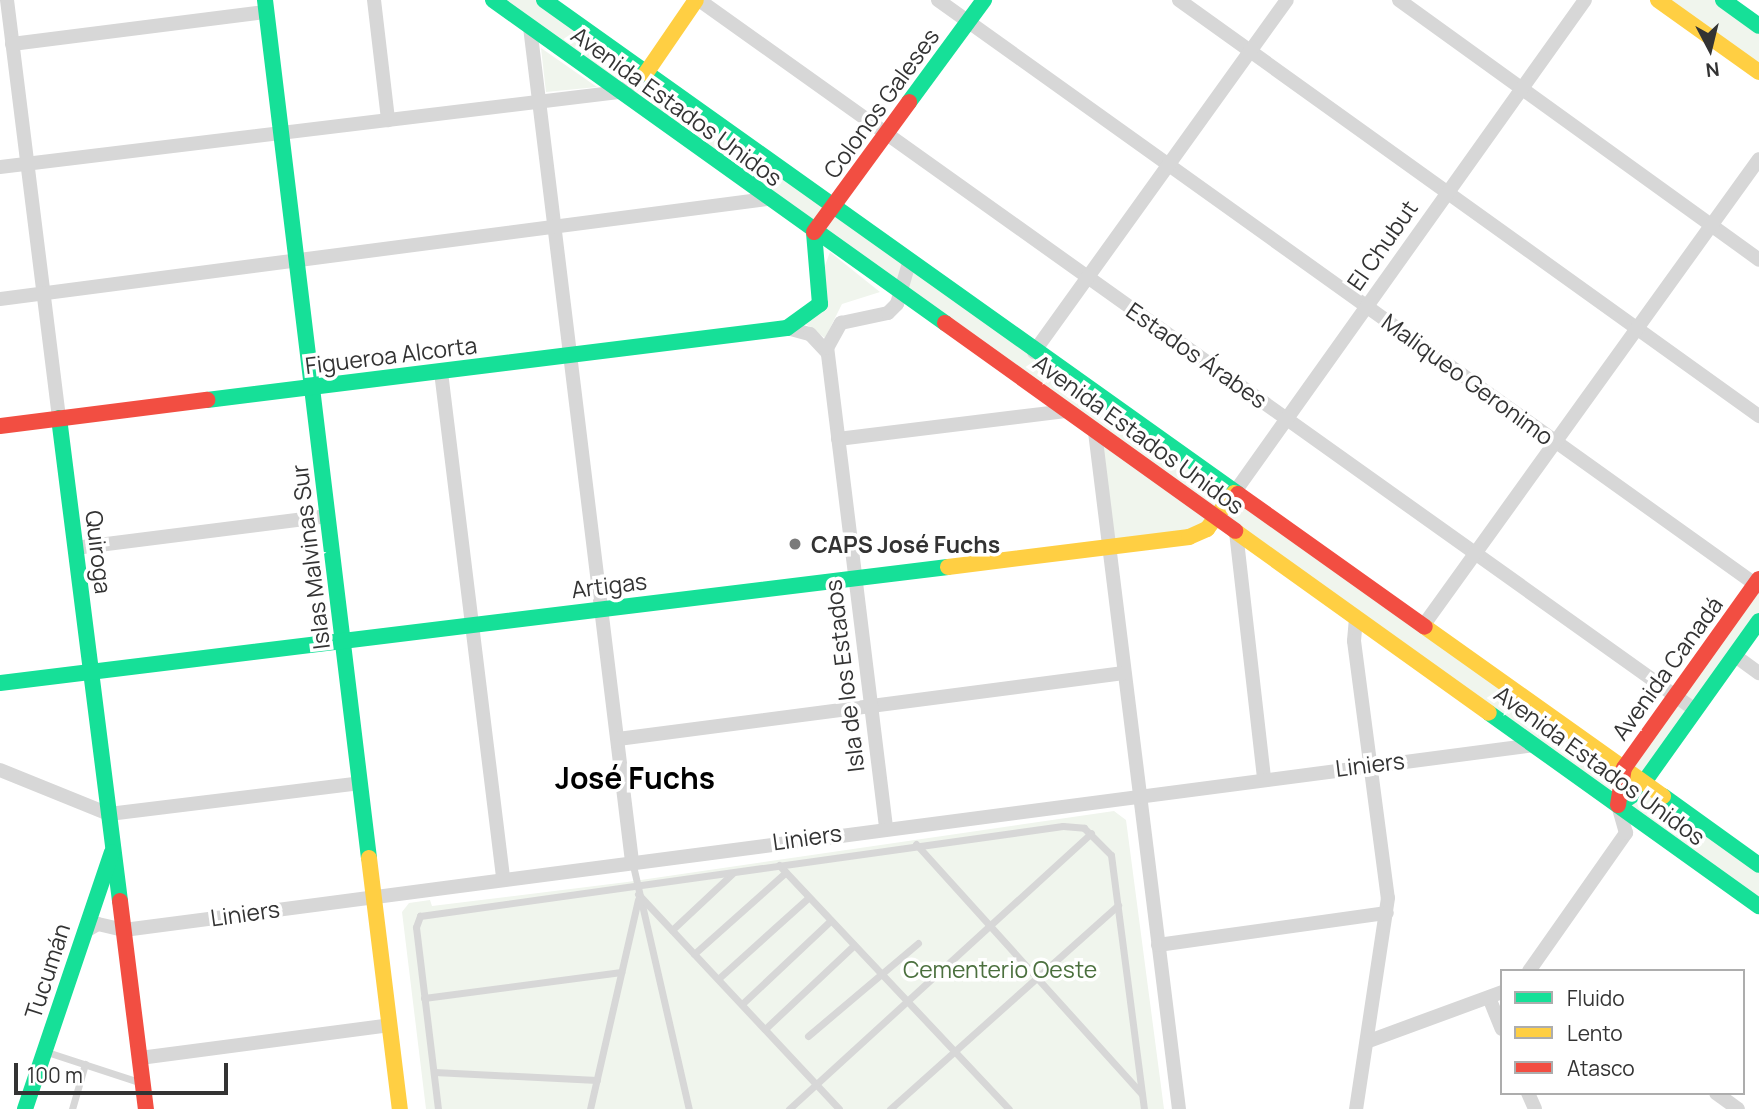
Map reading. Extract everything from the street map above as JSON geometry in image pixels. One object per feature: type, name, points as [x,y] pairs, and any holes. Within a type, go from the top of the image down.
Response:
[{"type":"street","name":"Quiroga","points":[[7,0],[146,1109]]},
{"type":"street","points":[[374,0],[388,120]]},
{"type":"street","name":"Avenida Estados Unidos","points":[[493,0],[767,199],[904,293],[1759,906]]},
{"type":"street","name":"Avenida Estados Unidos","points":[[544,0],[833,209],[1759,865]]},
{"type":"street","points":[[0,167],[620,92],[646,73],[698,0]]},
{"type":"street","name":"Estados Árabes","points":[[698,0],[1695,709]]},
{"type":"street","name":"Maliqueo Geronimo","points":[[938,0],[1758,583]]},
{"type":"street","name":"Colonos Galeses","points":[[814,232],[985,0]]},
{"type":"street","points":[[1179,0],[1759,416]]},
{"type":"street","points":[[1034,352],[1287,0]]},
{"type":"street","points":[[1399,0],[1759,260]]},
{"type":"street","name":"El Chubut","points":[[1217,518],[1585,0]]},
{"type":"street","points":[[1658,0],[1759,72]]},
{"type":"street","points":[[1723,0],[1759,26]]},
{"type":"street","points":[[12,44],[266,6]]},
{"type":"street","name":"Islas Malvinas Sur","points":[[266,6],[400,1109]]},
{"type":"street","points":[[530,27],[632,861]]},
{"type":"street","points":[[1423,626],[1759,159]]},
{"type":"street","points":[[0,299],[767,199]]},
{"type":"street","points":[[787,328],[820,304],[814,232]]},
{"type":"street","points":[[827,352],[831,335],[845,322],[888,313],[904,293],[909,263]]},
{"type":"street","points":[[787,328],[810,334],[827,352]]},
{"type":"street","name":"Figueroa Alcorta","points":[[0,426],[787,328]]},
{"type":"street","name":"Isla de los Estados","points":[[827,352],[886,827]]},
{"type":"street","points":[[440,372],[503,877]]},
{"type":"street","points":[[838,439],[1067,411]]},
{"type":"street","points":[[1095,432],[1179,1109]]},
{"type":"street","points":[[75,548],[328,516]]},
{"type":"street","name":"Artigas","points":[[0,683],[1189,537],[1217,518]]},
{"type":"street","points":[[1236,532],[1264,778]]},
{"type":"street","name":"Avenida Canadá","points":[[1618,806],[1624,768],[1758,583]]},
{"type":"street","points":[[1356,618],[1387,914],[1356,1109]]},
{"type":"street","name":"Avenida Canadá","points":[[1618,806],[1644,782],[1759,621]]},
{"type":"street","points":[[1734,655],[1759,673]]},
{"type":"street","points":[[618,739],[1124,673]]},
{"type":"street","name":"Liniers","points":[[84,932],[98,924],[124,930],[374,894],[1139,793],[1534,745]]},
{"type":"street","points":[[0,770],[109,814],[360,783]]},
{"type":"street","points":[[1535,969],[1626,833],[1618,806]]},
{"type":"street","name":"Tucumán","points":[[25,1109],[113,848]]},
{"type":"street","points":[[1158,945],[1387,914]]},
{"type":"street","points":[[1368,1041],[1496,996],[1500,1018]]},
{"type":"street","points":[[140,1058],[390,1025]]},
{"type":"street","points":[[1719,1095],[1738,1109]]},
{"type":"lane","points":[[438,1109],[415,927],[420,916],[638,892],[779,865],[916,844],[1063,827],[1091,833],[1111,855],[1144,1109]]},
{"type":"lane","points":[[789,1109],[814,1081],[1091,833]]},
{"type":"lane","points":[[916,844],[991,922],[1142,1094]]},
{"type":"lane","points":[[632,861],[690,1109]]},
{"type":"lane","points":[[779,865],[1009,1109]]},
{"type":"lane","points":[[694,954],[786,872]]},
{"type":"lane","points":[[672,930],[733,873]]},
{"type":"lane","points":[[638,892],[839,1109]]},
{"type":"lane","points":[[590,1109],[638,892]]},
{"type":"lane","points":[[718,979],[809,897]]},
{"type":"lane","points":[[890,1109],[1118,905]]},
{"type":"lane","points":[[742,1004],[831,920]]},
{"type":"lane","points":[[808,1036],[918,943]]},
{"type":"lane","points":[[765,1029],[854,945]]},
{"type":"lane","points":[[424,998],[621,972]]},
{"type":"lane","points":[[44,1051],[143,1083]]},
{"type":"lane","points":[[72,1109],[85,1065]]},
{"type":"lane","points":[[434,1072],[597,1080]]},
{"type":"green space","points":[[493,0],[544,0],[1624,768],[1759,579],[1759,621],[1644,782],[1759,865],[1759,906],[1217,518],[1189,537],[1110,545],[1096,433]]},
{"type":"green space","points":[[1658,0],[1723,0],[1759,26],[1759,72]]},
{"type":"green space","points":[[541,48],[597,87],[546,92]]},
{"type":"green space","points":[[830,252],[880,292],[842,304],[825,338],[804,323]]},
{"type":"green space","name":"Cementerio Oeste","points":[[1114,811],[1126,820],[1164,1109],[426,1109],[402,912],[409,903],[430,900],[432,906],[627,882]]},
{"type":"traffic: fast","points":[[265,0],[369,858]]},
{"type":"traffic: fast","points":[[493,0],[945,323]]},
{"type":"traffic: fast","points":[[544,0],[1238,494]]},
{"type":"traffic: fast","points":[[909,102],[984,0]]},
{"type":"traffic: fast","points":[[1723,0],[1759,26]]},
{"type":"traffic: fast","points":[[207,400],[787,328],[820,304],[814,232]]},
{"type":"traffic: fast","points":[[59,418],[120,901]]},
{"type":"traffic: fast","points":[[0,683],[948,567]]},
{"type":"traffic: fast","points":[[1618,805],[1637,792],[1759,621]]},
{"type":"traffic: fast","points":[[1489,713],[1759,906]]},
{"type":"traffic: fast","points":[[1663,796],[1759,865]]},
{"type":"traffic: fast","points":[[25,1109],[112,852]]},
{"type":"traffic: slow","points":[[646,73],[696,0]]},
{"type":"traffic: slow","points":[[1658,0],[1759,72]]},
{"type":"traffic: slow","points":[[948,567],[1189,537],[1207,529],[1234,493]]},
{"type":"traffic: slow","points":[[1235,531],[1489,713]]},
{"type":"traffic: slow","points":[[1425,627],[1663,796]]},
{"type":"traffic: slow","points":[[369,858],[400,1109]]},
{"type":"traffic: jam","points":[[814,232],[909,102]]},
{"type":"traffic: jam","points":[[945,323],[1235,531]]},
{"type":"traffic: jam","points":[[0,426],[207,400]]},
{"type":"traffic: jam","points":[[1238,494],[1425,627]]},
{"type":"traffic: jam","points":[[1618,805],[1624,768],[1759,579]]},
{"type":"traffic: jam","points":[[120,901],[146,1109]]},
{"type":"place","name":"CAPS José Fuchs","points":[[795,544]]},
{"type":"district","name":"José Fuchs","points":[[635,778]]}]
